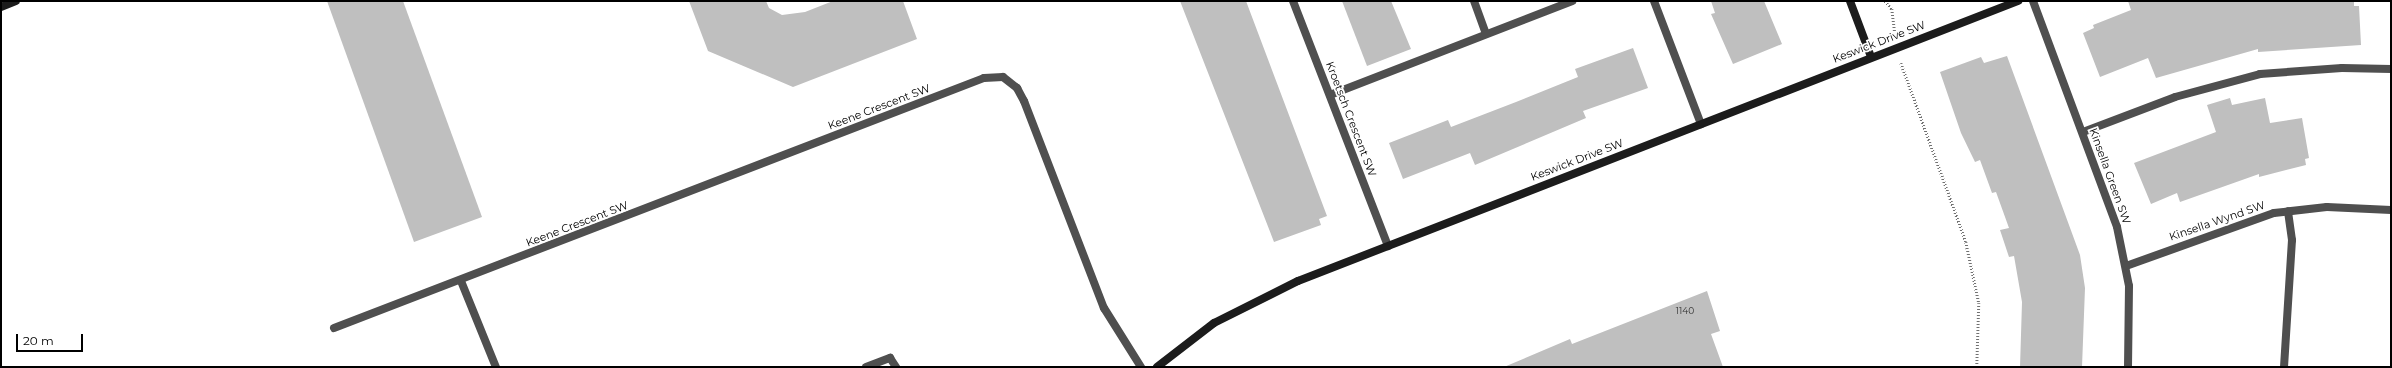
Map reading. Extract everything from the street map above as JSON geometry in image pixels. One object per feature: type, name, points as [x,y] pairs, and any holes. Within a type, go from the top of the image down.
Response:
[{"type":"street","points":[[1,7],[16,1]]},
{"type":"street","name":"Kroetsch Crescent SW","points":[[1293,1],[1388,246]]},
{"type":"street","points":[[1474,1],[1486,34]]},
{"type":"street","points":[[1330,95],[1572,1]]},
{"type":"street","points":[[1654,1],[1701,124]]},
{"type":"street","points":[[1850,1],[1871,57]]},
{"type":"street","name":"Keswick Drive SW","points":[[1157,367],[1214,323],[1264,296],[1898,46],[2018,1]]},
{"type":"street","name":"Kinsella Green SW","points":[[2033,1],[2112,209],[2126,266],[2130,309],[2128,367]]},
{"type":"street","points":[[2083,132],[2175,97],[2260,74],[2342,68],[2391,69]]},
{"type":"street","name":"Keene Crescent SW","points":[[334,328],[461,281],[984,78],[1002,77],[1017,88],[1024,101],[1104,308],[1141,367]]},
{"type":"street","name":"Kinsella Wynd SW","points":[[2126,266],[2234,224],[2288,210],[2327,207],[2391,210]]},
{"type":"street","points":[[2284,367],[2292,240],[2288,210]]},
{"type":"street","points":[[461,281],[496,367]]},
{"type":"street","points":[[866,367],[890,358],[896,367]]},
{"type":"path","points":[[1885,1],[1892,9],[1898,46]]},
{"type":"path","points":[[1903,71],[1966,242],[1979,303],[1977,367]]},
{"type":"building","points":[[327,1],[403,1],[482,217],[414,242]]},
{"type":"building","points":[[689,1],[766,1],[769,8],[782,15],[805,12],[833,1],[903,1],[917,39],[793,87],[708,51]]},
{"type":"building","points":[[1180,1],[1246,1],[1327,216],[1319,219],[1321,225],[1274,242]]},
{"type":"building","points":[[1342,1],[1391,1],[1411,49],[1367,66]]},
{"type":"building","points":[[1711,1],[1764,1],[1782,44],[1733,64],[1711,14],[1715,13]]},
{"type":"building","points":[[2128,1],[2354,1],[2354,6],[2359,6],[2361,45],[2258,52],[2258,49],[2156,78],[2148,58],[2100,77],[2083,33],[2094,28],[2093,25],[2131,10]]},
{"type":"building","points":[[1633,48],[1648,88],[1583,111],[1586,118],[1475,165],[1470,153],[1403,179],[1389,143],[1448,120],[1451,127],[1516,102],[1578,77],[1575,69]]},
{"type":"building","points":[[2007,56],[2080,255],[2085,288],[2082,367],[2020,367],[2022,302],[2014,256],[2009,257],[2000,230],[2009,228],[1996,192],[1992,193],[1980,160],[1975,162],[1961,133],[1940,72],[1981,57],[1984,63]]},
{"type":"building","points":[[2230,98],[2232,105],[2265,98],[2270,123],[2302,118],[2309,158],[2305,159],[2306,165],[2259,177],[2259,174],[2180,202],[2177,193],[2151,204],[2134,163],[2216,132],[2207,105]]},
{"type":"building","points":[[1707,291],[1720,331],[1711,334],[1723,367],[1504,367],[1570,339],[1572,344]]}]
